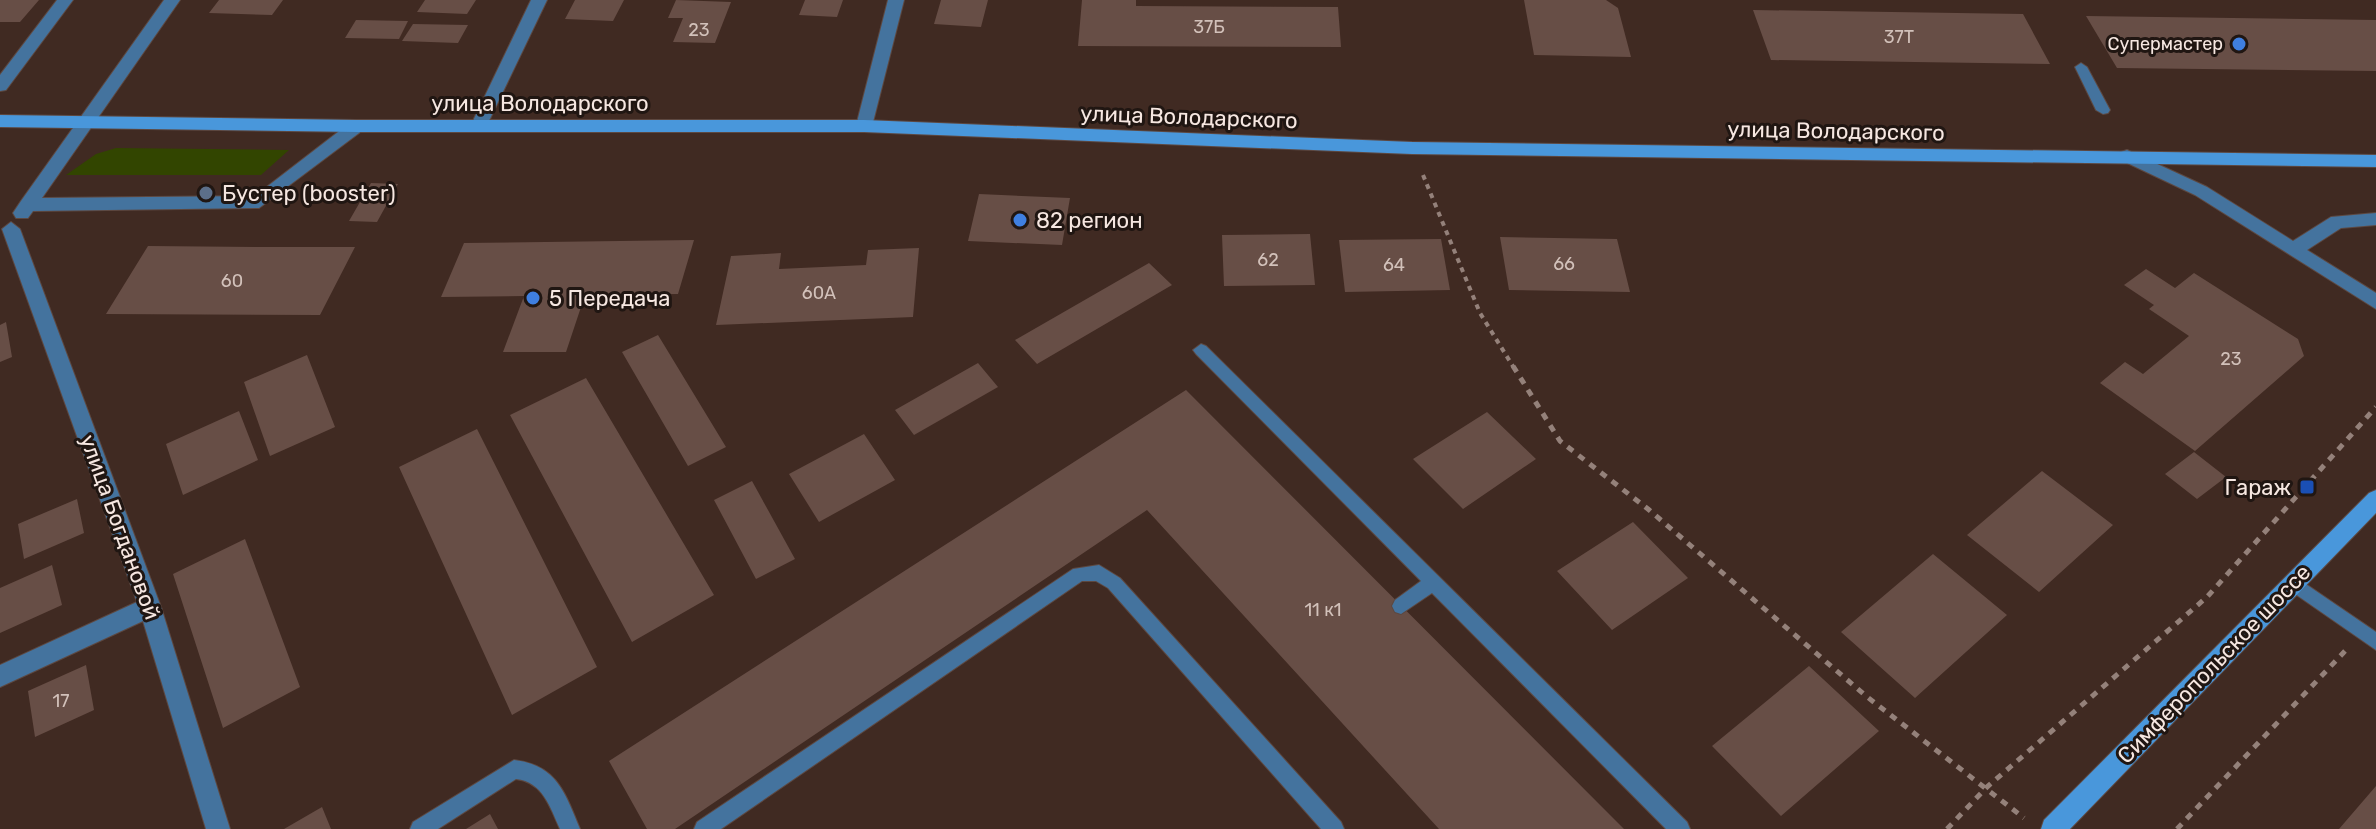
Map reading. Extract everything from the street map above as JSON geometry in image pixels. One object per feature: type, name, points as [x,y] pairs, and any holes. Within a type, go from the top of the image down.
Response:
[{"type":"main road","name":"улица Володарского","points":[[0,121],[357,126],[864,126],[1412,148],[2376,161]]},
{"type":"main road","name":"Симферопольское шоссе","points":[[2053,829],[2376,499]]},
{"type":"street","points":[[0,86],[65,0]]},
{"type":"street","points":[[5,232],[172,0]]},
{"type":"street","points":[[479,125],[539,0]]},
{"type":"street","points":[[864,126],[896,0]]},
{"type":"street","points":[[27,205],[259,202],[357,126]]},
{"type":"street","points":[[2127,156],[2201,191],[2296,248],[2376,302]]},
{"type":"street","points":[[2296,248],[2337,222],[2376,219]]},
{"type":"street","name":"улица Богдановой","points":[[5,232],[150,607],[218,829]]},
{"type":"street","points":[[0,676],[150,607]]},
{"type":"lane","points":[[2081,67],[2103,110]]},
{"type":"lane","points":[[1201,350],[1680,829]]},
{"type":"lane","points":[[704,829],[1079,574],[1099,573],[1114,583],[1334,829]]},
{"type":"lane","points":[[1401,606],[1433,582]]},
{"type":"lane","points":[[2294,584],[2369,637]]},
{"type":"lane","points":[[420,829],[514,769],[523,769],[532,770],[546,780],[570,829]]},
{"type":"path","points":[[1412,148],[1480,313],[1560,441],[1648,509],[1866,696],[1987,787],[2026,821]]},
{"type":"path","points":[[1947,829],[1987,787],[2207,597],[2376,407]]},
{"type":"path","points":[[2177,829],[2369,637]]},
{"type":"green space","points":[[116,148],[289,150],[261,175],[66,175],[96,154]]},
{"type":"building","points":[[0,0],[39,0],[20,22],[0,22]]},
{"type":"building","points":[[219,0],[283,0],[272,15],[209,13]]},
{"type":"building","points":[[425,0],[476,0],[467,14],[417,12]]},
{"type":"building","points":[[575,0],[624,0],[613,21],[565,19]]},
{"type":"building","points":[[676,0],[731,2],[715,43],[673,42],[683,18],[668,18]]},
{"type":"building","points":[[805,0],[843,0],[837,17],[799,15]]},
{"type":"building","points":[[941,0],[988,0],[981,27],[934,24]]},
{"type":"building","points":[[1082,0],[1136,0],[1136,6],[1338,7],[1341,47],[1078,46]]},
{"type":"building","points":[[1524,0],[1606,0],[1618,8],[1631,57],[1534,55]]},
{"type":"building","points":[[1753,10],[2023,14],[2050,64],[1771,60]]},
{"type":"building","name":"Супермастер","points":[[2086,16],[2376,20],[2376,71],[2117,68]]},
{"type":"building","points":[[356,20],[408,21],[399,39],[345,38]]},
{"type":"building","points":[[413,24],[468,25],[458,43],[402,41]]},
{"type":"building","points":[[371,183],[398,184],[377,222],[349,221]]},
{"type":"building","name":"82 регион","points":[[979,194],[1070,198],[1062,245],[968,241]]},
{"type":"building","points":[[1310,234],[1315,285],[1224,286],[1222,235]]},
{"type":"building","points":[[1500,237],[1617,239],[1630,292],[1509,290]]},
{"type":"building","points":[[1441,239],[1450,290],[1345,292],[1339,240]]},
{"type":"building","points":[[694,240],[678,294],[585,295],[566,352],[503,352],[524,296],[441,297],[464,243]]},
{"type":"building","points":[[148,246],[355,247],[320,315],[106,314]]},
{"type":"building","points":[[919,248],[913,317],[716,325],[731,256],[781,253],[779,269],[866,265],[868,250]]},
{"type":"building","points":[[1149,263],[1172,285],[1037,364],[1015,340]]},
{"type":"building","points":[[2146,269],[2175,288],[2194,273],[2298,339],[2304,356],[2195,451],[2100,383],[2125,362],[2143,374],[2189,336],[2149,309],[2154,305],[2124,285]]},
{"type":"building","points":[[6,322],[12,357],[0,362],[0,325]]},
{"type":"building","points":[[658,335],[726,447],[688,466],[622,352]]},
{"type":"building","points":[[307,355],[335,427],[270,456],[244,382]]},
{"type":"building","points":[[978,363],[998,387],[914,435],[895,410]]},
{"type":"building","points":[[586,378],[714,595],[632,642],[510,415]]},
{"type":"building","points":[[1186,390],[1624,829],[1439,829],[1147,510],[675,829],[647,829],[609,761]]},
{"type":"building","points":[[239,411],[258,460],[183,495],[166,444]]},
{"type":"building","points":[[1487,412],[1536,459],[1463,509],[1413,459]]},
{"type":"building","points":[[477,429],[597,667],[512,715],[399,467]]},
{"type":"building","points":[[864,434],[895,480],[819,522],[789,474]]},
{"type":"building","points":[[2194,452],[2226,477],[2197,499],[2165,474]]},
{"type":"building","points":[[2042,471],[2113,525],[2039,592],[1967,535]]},
{"type":"building","points":[[752,481],[795,559],[756,579],[714,500]]},
{"type":"building","points":[[77,499],[84,533],[24,559],[18,524]]},
{"type":"building","points":[[1633,522],[1688,578],[1612,630],[1557,571]]},
{"type":"building","points":[[245,539],[300,687],[223,728],[173,574]]},
{"type":"building","points":[[1933,554],[2007,615],[1915,698],[1841,632]]},
{"type":"building","points":[[52,565],[62,605],[0,633],[0,588]]},
{"type":"building","points":[[86,665],[94,710],[35,737],[28,691]]},
{"type":"building","points":[[1809,666],[1879,731],[1781,816],[1712,746]]},
{"type":"building","points":[[2376,786],[2376,829],[2339,829]]},
{"type":"building","points":[[322,807],[331,829],[284,829]]},
{"type":"building","points":[[490,814],[498,829],[466,829]]},
{"type":"place","name":"Супермастер","points":[[2239,44]]},
{"type":"place","name":"Бустер (booster)","points":[[206,193]]},
{"type":"place","name":"82 регион","points":[[1020,220]]},
{"type":"place","name":"5 Передача","points":[[533,298]]},
{"type":"place","name":"Гараж","points":[[2307,487]]}]
